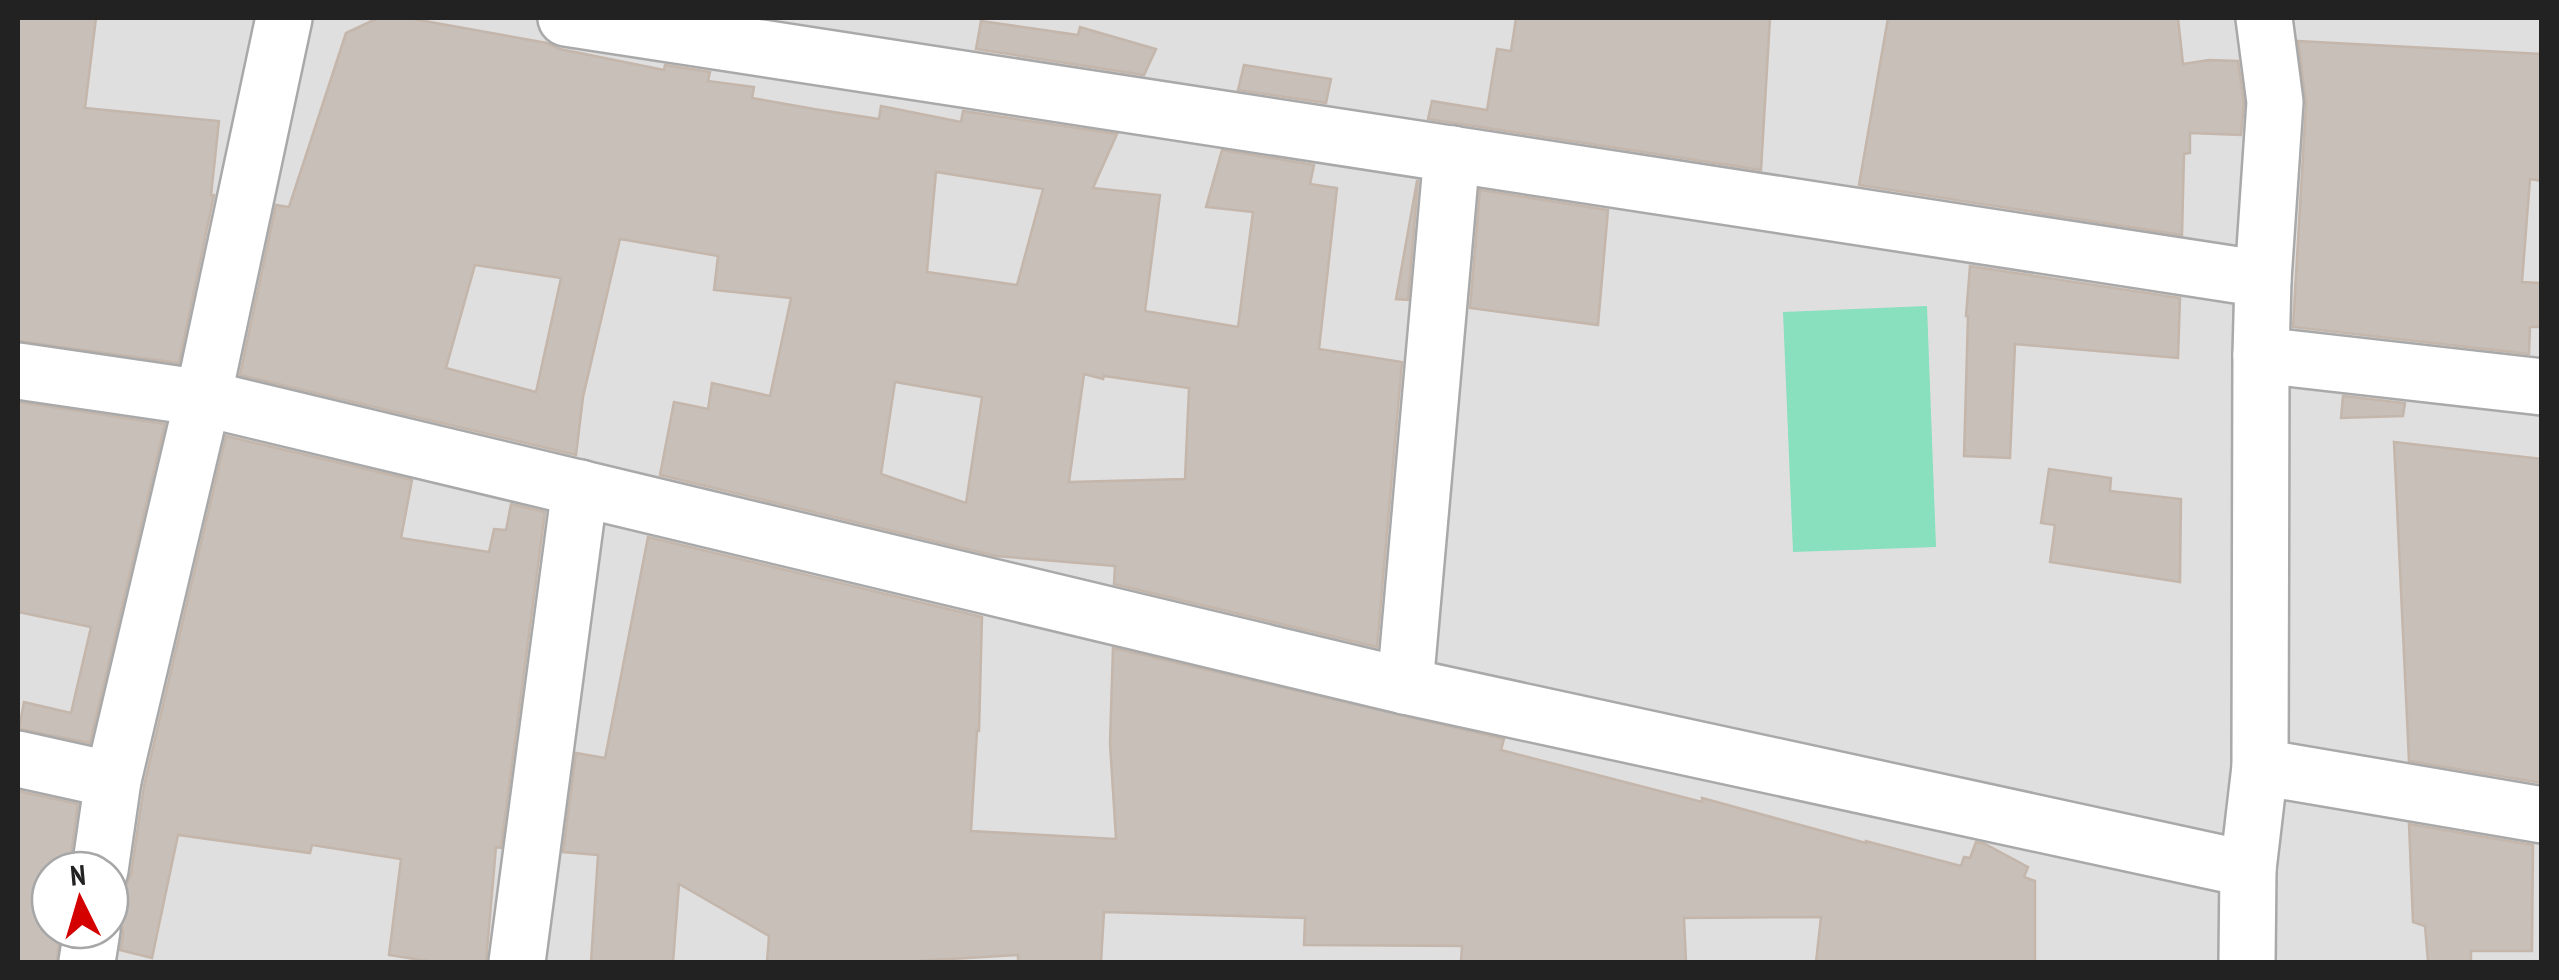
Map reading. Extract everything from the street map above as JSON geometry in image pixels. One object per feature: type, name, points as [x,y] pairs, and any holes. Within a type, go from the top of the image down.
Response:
[{"type":"street","points":[[103,850],[113,780],[203,398],[284,18]]},
{"type":"street","points":[[566,18],[2263,280]]},
{"type":"street","points":[[2247,962],[2248,869],[2260,766],[2261,355],[2275,102],[2264,18]]},
{"type":"street","points":[[1405,686],[1452,154]]},
{"type":"street","points":[[2261,355],[2542,387]]},
{"type":"street","points":[[18,371],[203,398],[1405,686],[2248,869]]},
{"type":"street","points":[[517,962],[580,488]]},
{"type":"street","points":[[18,759],[113,780]]},
{"type":"street","points":[[2260,766],[2542,815]]},
{"type":"shaded area","points":[[18,18],[2541,18],[2541,962],[18,962]]},
{"type":"green space","points":[[1927,306],[1936,547],[1793,552],[1783,312]]},
{"type":"building","points":[[18,18],[96,18],[85,108],[219,121],[214,195],[179,363],[18,341]]},
{"type":"building","points":[[378,18],[408,18],[547,43],[664,70],[665,65],[710,72],[708,81],[754,87],[752,98],[814,109],[879,119],[881,106],[961,122],[963,111],[1117,134],[1093,188],[1160,195],[1145,311],[1238,327],[1253,212],[1206,207],[1222,150],[1314,165],[1310,184],[1337,188],[1319,349],[1402,362],[1377,647],[1114,584],[1115,566],[996,556],[660,475],[674,402],[708,409],[712,383],[770,396],[791,298],[714,290],[718,256],[620,239],[583,397],[576,455],[240,375],[276,205],[289,207],[346,33]],"holes":[[[936,172],[1043,189],[1017,285],[927,272]],[[475,265],[561,278],[536,392],[446,368]],[[1084,374],[1189,388],[1185,479],[1069,482]],[[895,382],[982,397],[966,503],[881,474]]]},
{"type":"building","points":[[1516,18],[1770,18],[1761,170],[1428,119],[1432,101],[1487,110],[1497,49],[1511,51]]},
{"type":"building","points":[[1888,18],[2178,18],[2183,64],[2238,61],[2244,103],[2241,135],[2190,133],[2190,153],[2184,154],[2182,235],[1859,185]]},
{"type":"building","points":[[981,21],[1078,35],[1080,27],[1156,49],[1144,75],[976,49]]},
{"type":"building","points":[[2298,41],[2542,54],[2542,181],[2530,179],[2522,282],[2542,283],[2542,327],[2530,327],[2529,354],[2293,327],[2306,104]]},
{"type":"building","points":[[1244,65],[1331,79],[1326,103],[1238,90]]},
{"type":"building","points":[[1417,181],[1408,300],[1396,299]]},
{"type":"building","points":[[1480,190],[1608,210],[1598,325],[1470,308]]},
{"type":"building","points":[[1970,266],[2180,298],[2178,358],[2015,344],[2010,458],[1964,456]]},
{"type":"building","points":[[2343,396],[2405,403],[2403,416],[2341,418]]},
{"type":"building","points":[[18,402],[165,424],[90,743],[19,729],[24,702],[71,713],[91,627],[18,612]]},
{"type":"building","points":[[226,436],[412,480],[401,538],[489,552],[494,529],[506,530],[511,504],[545,512],[501,848],[496,847],[486,962],[433,962],[389,955],[401,859],[312,845],[310,853],[178,835],[152,958],[120,950],[130,950],[130,876],[144,786]]},
{"type":"building","points":[[2394,442],[2542,459],[2542,783],[2409,761]]},
{"type":"building","points":[[2049,469],[2111,478],[2110,491],[2181,499],[2180,582],[2050,562],[2055,525],[2041,523]]},
{"type":"building","points":[[648,537],[982,617],[971,831],[1116,839],[1110,743],[1113,648],[1504,739],[1501,750],[1961,866],[1964,857],[1970,858],[1976,842],[1985,844],[2028,867],[2024,877],[2035,881],[2035,962],[1816,962],[1821,917],[1684,918],[1686,962],[1461,962],[1462,946],[1304,945],[1305,918],[1104,912],[1101,962],[1018,962],[1018,955],[918,962],[767,962],[769,936],[679,884],[673,962],[591,962],[598,855],[563,852],[576,753],[605,758]]},
{"type":"building","points":[[18,791],[78,804],[72,850],[30,850],[30,950],[58,950],[57,962],[18,962]]},
{"type":"building","points":[[2409,824],[2533,845],[2532,951],[2471,951],[2471,962],[2428,962],[2425,926],[2413,922]]}]
